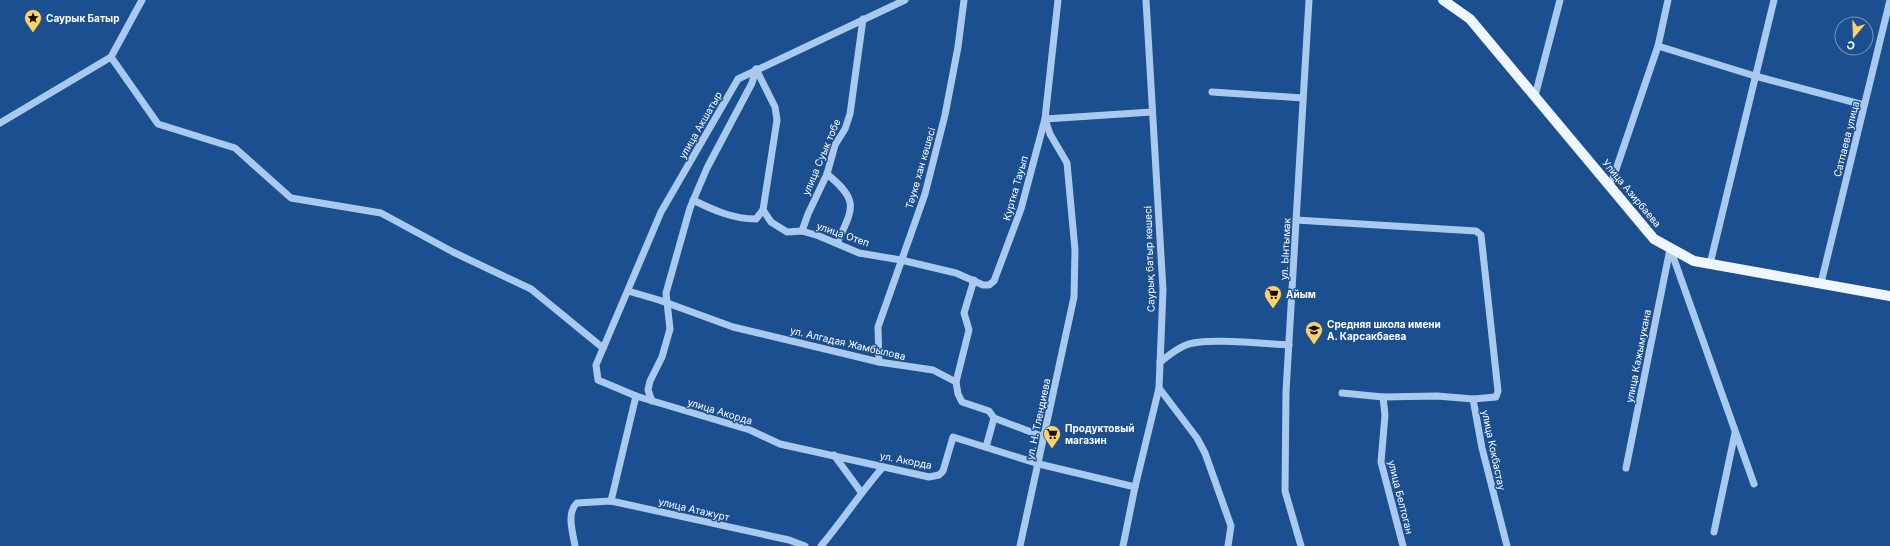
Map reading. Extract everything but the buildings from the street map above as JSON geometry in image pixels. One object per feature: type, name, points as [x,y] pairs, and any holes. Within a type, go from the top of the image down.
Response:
[{"type":"main road","name":"Улица Азирбаева","points":[[1443,0],[1457,5],[1470,19],[1536,96],[1654,239],[1694,261],[1890,296]]},
{"type":"street","points":[[0,123],[111,57],[142,0]]},
{"type":"street","name":"улица Акшатыр","points":[[601,382],[598,380],[596,365],[662,212],[738,79],[863,18],[905,0]]},
{"type":"street","name":"Тәуке хан көшесі","points":[[879,362],[878,327],[925,194],[945,115],[958,47],[964,0]]},
{"type":"street","name":"Куртка Тауып","points":[[901,260],[956,273],[983,285],[989,285],[994,281],[1021,209],[1045,119],[1058,0]]},
{"type":"street","name":"Саурық батыр көшесі","points":[[1123,546],[1135,486],[1159,388],[1163,290],[1146,0]]},
{"type":"street","name":"ул. Ынтымак","points":[[1301,546],[1285,491],[1286,392],[1309,0]]},
{"type":"street","points":[[1536,96],[1560,0]]},
{"type":"street","points":[[1610,187],[1658,46],[1668,0]]},
{"type":"street","points":[[1710,264],[1774,0]]},
{"type":"street","name":"Сатпаева улица","points":[[1821,283],[1890,0]]},
{"type":"street","name":"улица Суык тобе","points":[[802,231],[808,214],[827,174],[835,145],[845,130],[850,114],[863,18]]},
{"type":"street","points":[[1658,46],[1755,76],[1864,105]]},
{"type":"street","points":[[111,57],[158,124],[235,148],[291,198],[381,213],[453,252],[531,289],[604,348]]},
{"type":"street","points":[[694,200],[715,211],[742,219],[756,219],[764,210],[777,120],[775,107],[756,69]]},
{"type":"street","points":[[652,401],[648,390],[650,381],[662,357],[670,329],[666,293],[694,200],[707,168],[752,83],[756,69]]},
{"type":"street","points":[[1212,92],[1303,98]]},
{"type":"street","points":[[1045,119],[1152,112]]},
{"type":"street","name":"ул. Н. Тлендиева","points":[[1020,546],[1074,296],[1075,250],[1067,163],[1050,134],[1045,119]]},
{"type":"street","points":[[827,174],[838,183],[849,196],[852,207],[837,243]]},
{"type":"street","name":"улица Отеп","points":[[764,210],[771,222],[787,232],[802,231],[837,243],[858,253],[901,260]]},
{"type":"street","points":[[1296,220],[1476,231],[1481,235],[1498,391],[1496,397],[1473,399]]},
{"type":"street","points":[[1670,248],[1754,484]]},
{"type":"street","name":"улица Кажымукана","points":[[1626,468],[1670,248]]},
{"type":"street","points":[[974,280],[964,313],[969,330],[956,382],[958,394],[962,402],[989,412],[994,418],[1044,437]]},
{"type":"street","name":"ул. Алгадая Жамбылова","points":[[628,291],[667,303],[733,327],[879,362],[933,370],[956,382]]},
{"type":"street","points":[[1160,362],[1187,344],[1203,341],[1289,345]]},
{"type":"street","name":"улица Акорда","points":[[601,382],[636,396],[750,430],[780,444],[834,455]]},
{"type":"street","points":[[1159,388],[1197,438],[1205,453],[1231,526],[1228,546]]},
{"type":"street","points":[[1342,393],[1383,397]]},
{"type":"street","points":[[611,501],[636,396]]},
{"type":"street","name":"улица Кокбастау","points":[[1383,397],[1437,396],[1473,399],[1482,448],[1506,546]]},
{"type":"street","name":"улица Белтоган","points":[[1383,397],[1384,415],[1381,462],[1403,546]]},
{"type":"street","points":[[986,447],[994,418]]},
{"type":"street","points":[[1714,532],[1735,431]]},
{"type":"street","name":"ул. Акорда","points":[[834,455],[929,477],[939,475],[943,471],[953,437],[1038,464],[1135,486]]},
{"type":"street","points":[[834,455],[861,492]]},
{"type":"street","points":[[821,546],[844,517],[861,492],[883,467]]},
{"type":"street","name":"улица Атажурт","points":[[575,546],[571,520],[574,506],[577,503],[611,501],[789,540],[805,546]]},
{"type":"place","name":"Саурык Батыр","points":[[33,33]]},
{"type":"place","name":"Айым","points":[[1273,309]]},
{"type":"place","name":"Средняя школа имени А. Карсакбаева","points":[[1314,345]]},
{"type":"place","name":"Продуктовый магазин","points":[[1052,449]]}]
